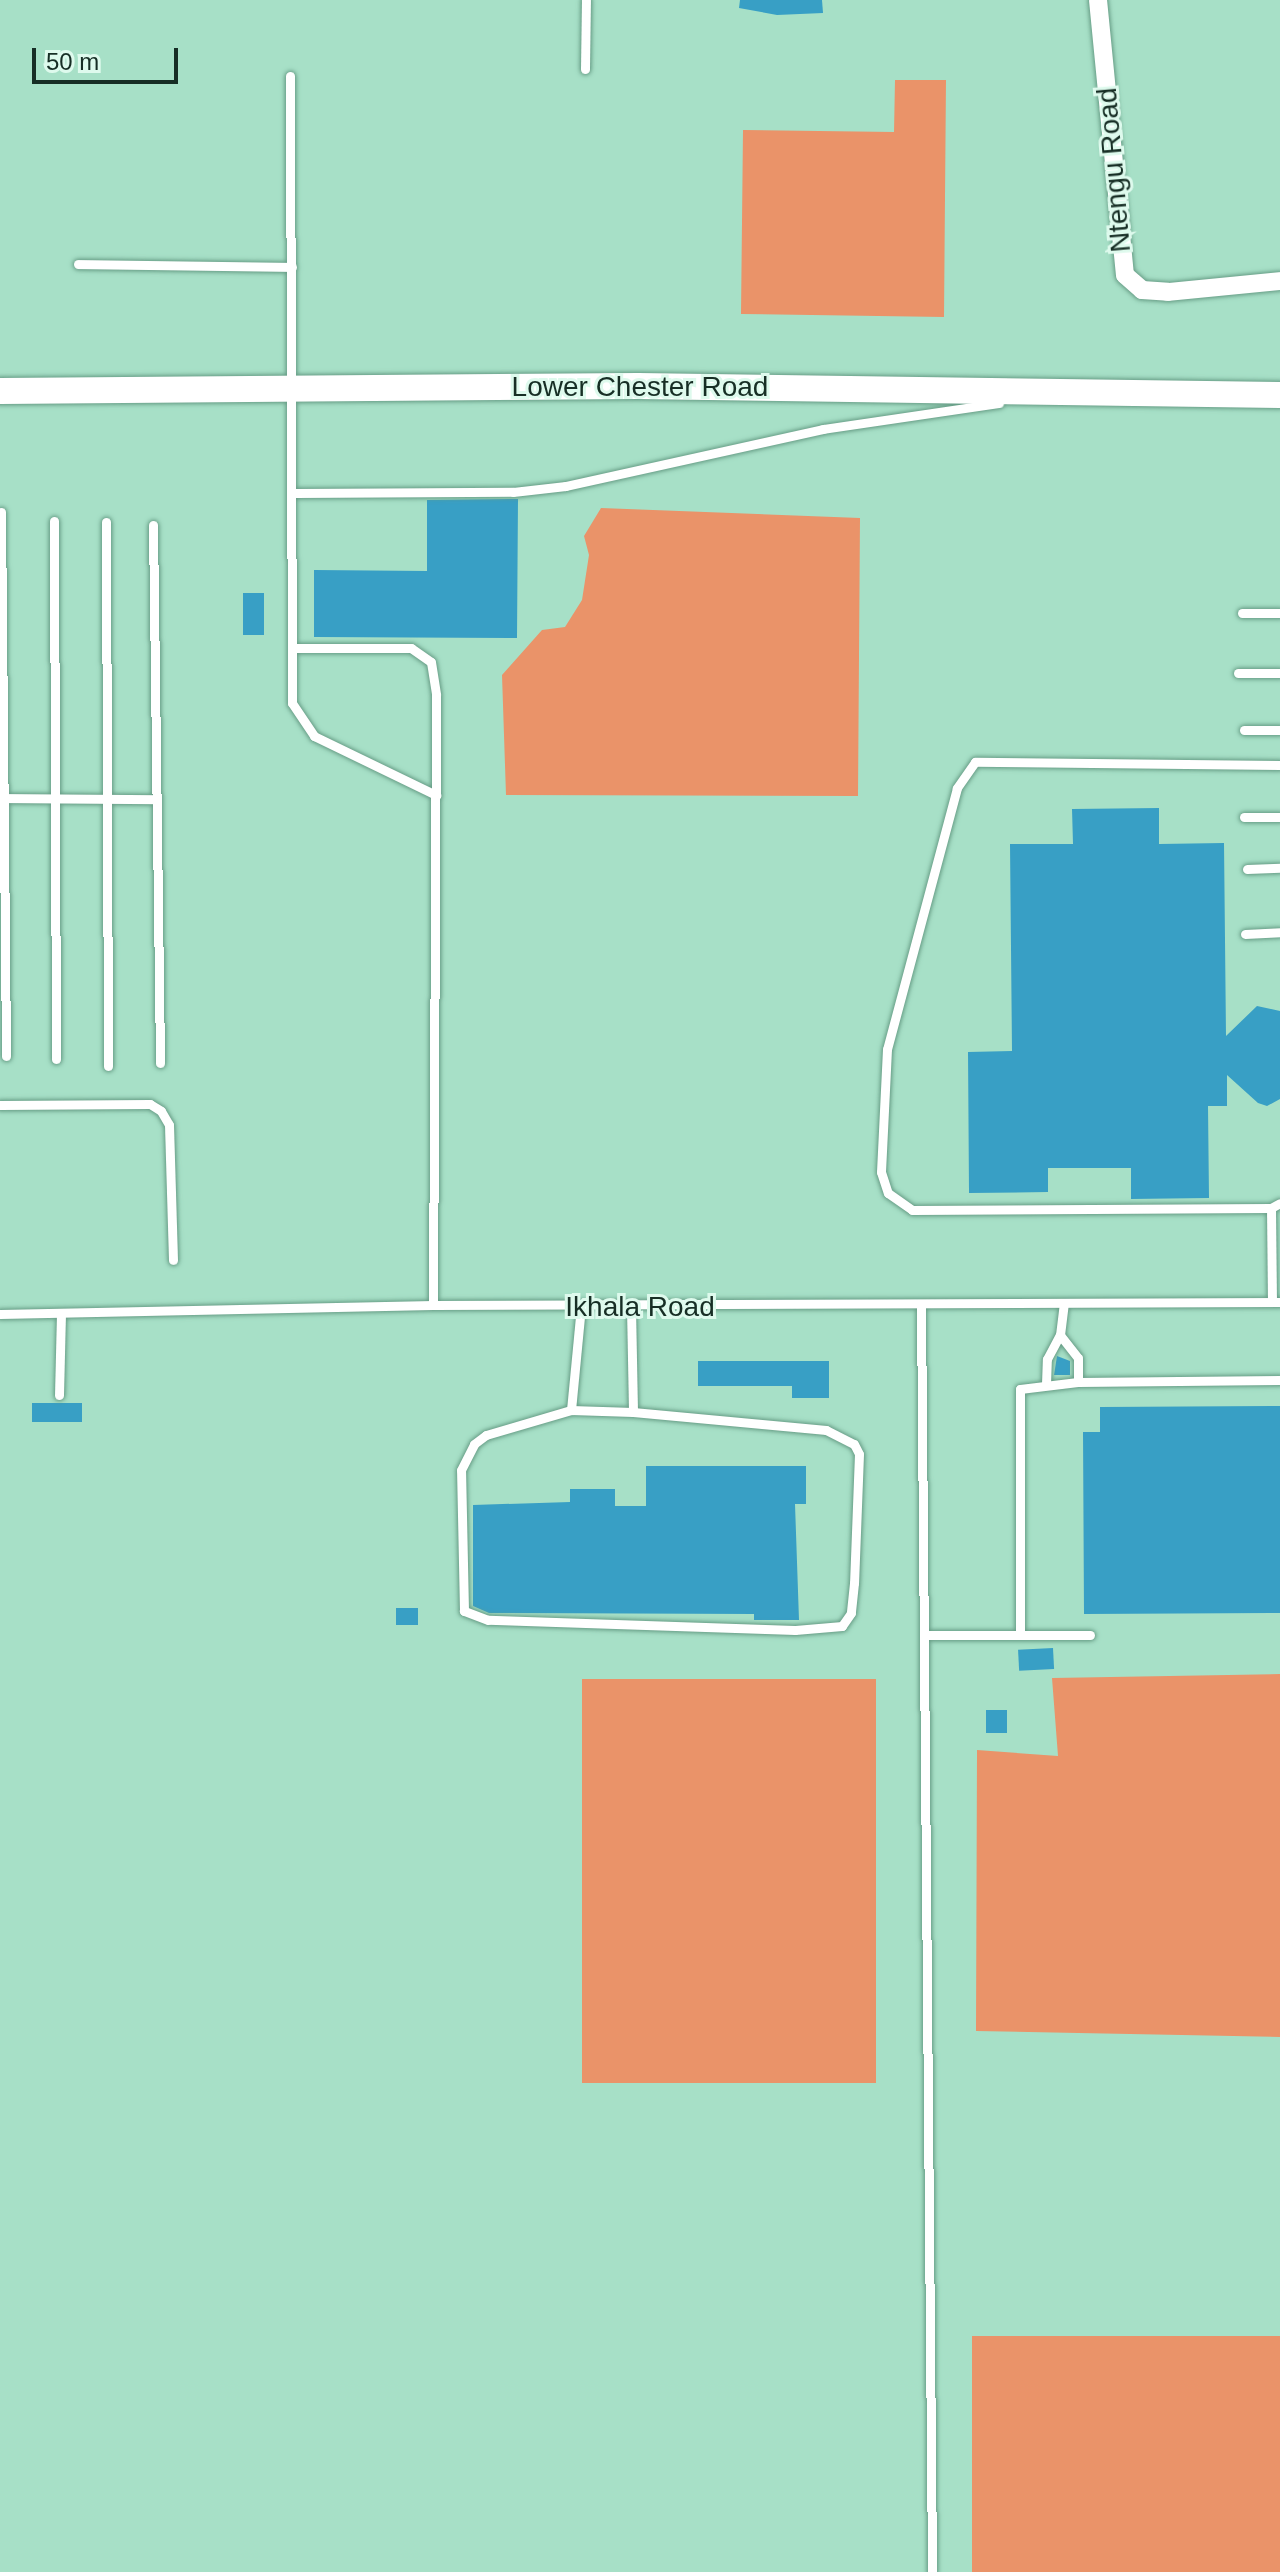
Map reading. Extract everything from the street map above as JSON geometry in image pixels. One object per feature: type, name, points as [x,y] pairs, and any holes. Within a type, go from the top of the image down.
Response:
[{"type":"street","name":"Ntengu Road","points":[[1098,0],[1125,275],[1142,290],[1168,292],[1280,281]]},
{"type":"street","name":"Lower Chester Road","points":[[0,391],[294,388],[1280,395]]},
{"type":"lane","points":[[585,69],[586,0]]},
{"type":"lane","points":[[290,76],[295,493],[292,703],[302,725],[436,795]]},
{"type":"lane","points":[[78,264],[292,267]]},
{"type":"lane","points":[[295,493],[499,493],[566,486],[895,415],[1114,392]]},
{"type":"lane","points":[[1,512],[6,1056]]},
{"type":"lane","points":[[54,521],[56,1059]]},
{"type":"lane","points":[[106,522],[108,1066]]},
{"type":"lane","points":[[153,525],[160,1063]]},
{"type":"lane","points":[[1242,613],[1280,613]]},
{"type":"lane","points":[[295,648],[411,648],[431,662],[436,795],[433,1305]]},
{"type":"lane","points":[[1238,673],[1280,673]]},
{"type":"lane","points":[[1244,730],[1280,730]]},
{"type":"lane","points":[[1276,1302],[1275,1206],[912,1210],[888,1193],[881,1172],[887,1049],[957,788],[975,762],[1280,765]]},
{"type":"lane","points":[[3,798],[157,799]]},
{"type":"lane","points":[[1244,817],[1280,817]]},
{"type":"lane","points":[[1247,869],[1280,868]]},
{"type":"lane","points":[[1245,934],[1280,932]]},
{"type":"lane","points":[[0,1105],[150,1104],[161,1111],[169,1125],[173,1260]]},
{"type":"lane","name":"Ikhala Road","points":[[0,1314],[433,1305],[921,1307],[1276,1302]]},
{"type":"lane","points":[[1046,1384],[1047,1359],[1060,1335],[1064,1303]]},
{"type":"lane","points":[[571,1410],[581,1307]]},
{"type":"lane","points":[[631,1307],[633,1412]]},
{"type":"lane","points":[[921,1307],[932,2572]]},
{"type":"lane","points":[[59,1395],[61,1314]]},
{"type":"lane","points":[[1060,1335],[1078,1358],[1078,1382]]},
{"type":"lane","points":[[1020,1635],[1018,1397],[1023,1387],[1078,1382],[1280,1380]]},
{"type":"lane","points":[[571,1410],[633,1412],[826,1430],[854,1444],[859,1454],[854,1583],[851,1613],[842,1626],[795,1630],[488,1620],[464,1611],[460,1585],[465,1457],[486,1435],[571,1410]]},
{"type":"lane","points":[[926,1635],[1090,1635]]},
{"type":"shaded area","points":[[895,80],[946,80],[944,317],[741,314],[743,130],[894,132]]},
{"type":"shaded area","points":[[601,508],[860,518],[858,796],[506,795],[502,675],[542,630],[565,627],[582,600],[589,555],[584,536]]},
{"type":"shaded area","points":[[1280,1674],[1280,2037],[976,2031],[977,1750],[1058,1756],[1052,1678]]},
{"type":"shaded area","points":[[582,1679],[876,1679],[876,2083],[582,2083]]},
{"type":"shaded area","points":[[972,2336],[1280,2336],[1280,2572],[972,2572]]},
{"type":"building","points":[[740,0],[822,0],[823,13],[777,15],[739,8]]},
{"type":"building","points":[[518,499],[517,638],[314,637],[314,570],[427,571],[427,500]]},
{"type":"building","points":[[243,593],[264,593],[264,635],[243,635]]},
{"type":"building","points":[[1159,808],[1159,844],[1224,843],[1226,1036],[1257,1006],[1280,1011],[1280,1099],[1267,1106],[1258,1103],[1227,1075],[1227,1106],[1208,1106],[1209,1198],[1131,1199],[1131,1168],[1048,1168],[1048,1192],[969,1193],[968,1052],[1012,1051],[1010,844],[1073,844],[1072,809]]},
{"type":"building","points":[[1057,1356],[1070,1361],[1070,1375],[1054,1375]]},
{"type":"building","points":[[698,1361],[829,1361],[829,1398],[792,1398],[792,1386],[698,1386]]},
{"type":"building","points":[[32,1403],[82,1403],[82,1422],[32,1422]]},
{"type":"building","points":[[1280,1406],[1280,1613],[1084,1614],[1083,1432],[1100,1432],[1100,1407]]},
{"type":"building","points":[[646,1466],[806,1466],[806,1504],[795,1504],[799,1620],[754,1620],[754,1614],[489,1613],[473,1606],[473,1505],[570,1502],[570,1489],[615,1489],[615,1506],[646,1506]]},
{"type":"building","points":[[396,1608],[418,1608],[418,1625],[396,1625]]},
{"type":"building","points":[[1053,1648],[1054,1669],[1019,1671],[1018,1650]]},
{"type":"building","points":[[986,1710],[1007,1710],[1007,1733],[986,1733]]}]
